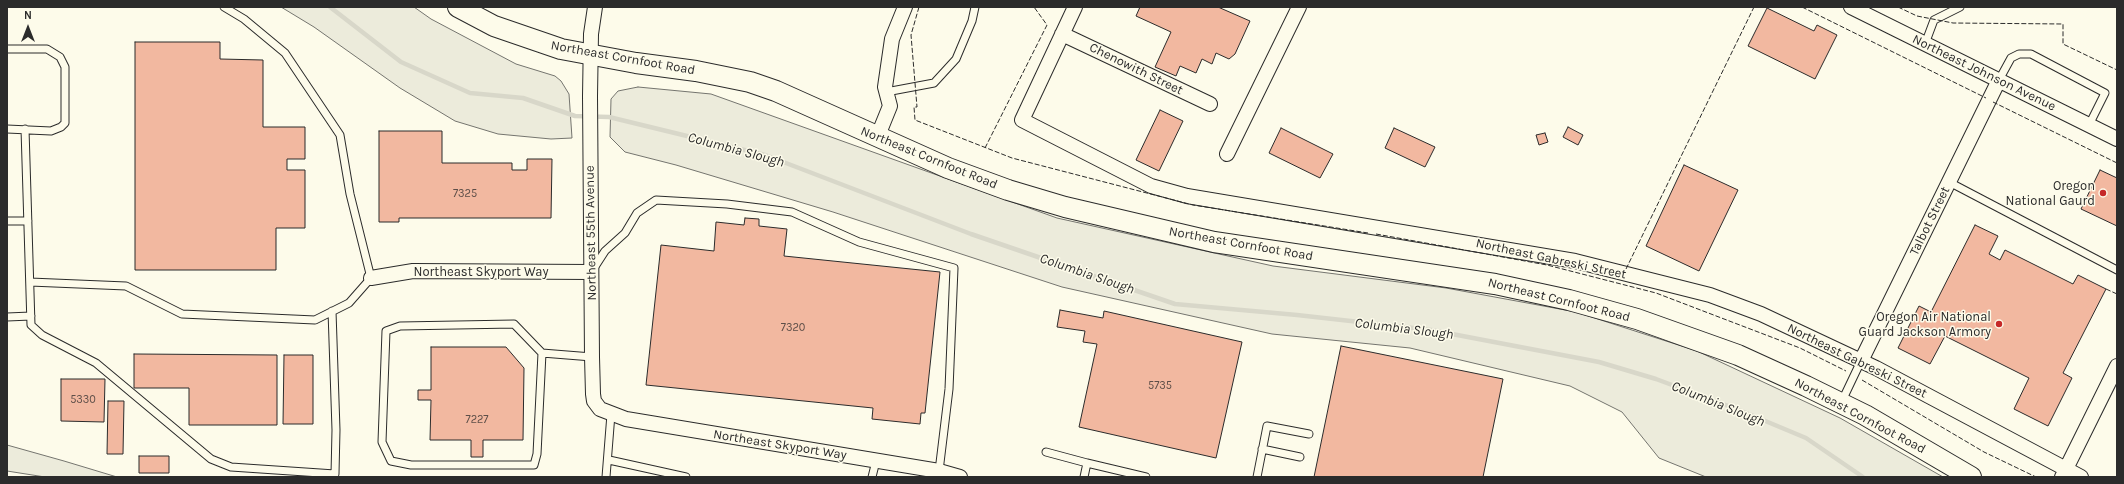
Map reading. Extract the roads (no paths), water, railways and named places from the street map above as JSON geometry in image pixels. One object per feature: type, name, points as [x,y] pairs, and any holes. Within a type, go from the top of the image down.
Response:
[{"type":"street","name":"Northeast Cornfoot Road","points":[[458,7],[494,26],[554,47],[590,55],[696,71],[750,82],[776,91],[878,138],[935,162],[1008,190],[1065,206],[1177,234],[1241,247],[1495,284],[1609,311],[1683,334],[1738,355],[1841,403],[1971,477]]},
{"type":"street","name":"Northeast 55th Avenue","points":[[595,7],[590,55],[593,394],[594,401],[606,411]]},
{"type":"street","points":[[878,138],[890,106],[885,87],[892,39],[905,7]]},
{"type":"street","points":[[1062,34],[1075,7]]},
{"type":"street","name":"Northeast Johnson Avenue","points":[[1851,7],[2117,139]]},
{"type":"street","points":[[1227,154],[1294,9]]},
{"type":"street","name":"Chenowith Street","points":[[1062,34],[1210,104]]},
{"type":"street","name":"Northeast Gabreski Street","points":[[1062,34],[1022,120],[1152,186],[1187,196],[1575,261],[1710,295],[1761,314],[1861,361],[2064,473],[2081,477]]},
{"type":"street","name":"Talbot Street","points":[[1861,361],[1999,80]]},
{"type":"street","name":"Northeast Skyport Way","points":[[371,278],[413,271],[591,272]]},
{"type":"street","points":[[2064,473],[2117,366]]},
{"type":"street","name":"Northeast Skyport Way","points":[[606,411],[626,419],[939,471],[956,476]]},
{"type":"lane","points":[[30,282],[126,286],[182,314],[315,320],[348,303],[371,278],[350,194],[340,135],[285,53],[244,19],[224,7]]},
{"type":"lane","points":[[886,92],[934,83],[956,59],[972,21],[975,7]]},
{"type":"lane","points":[[1925,44],[1934,20],[1960,7]]},
{"type":"lane","points":[[7,49],[47,49],[60,57],[65,67],[65,123],[61,127],[51,131],[7,129]]},
{"type":"lane","points":[[1999,80],[2011,58],[2020,54],[2030,54],[2105,93],[2089,125]]},
{"type":"lane","points":[[25,129],[31,325],[42,335],[96,363],[211,459],[231,467],[335,474],[336,430],[332,311]]},
{"type":"lane","points":[[1949,182],[2117,270]]},
{"type":"lane","points":[[591,272],[605,251],[625,233],[637,214],[656,200],[727,204],[792,212],[859,242],[954,268],[949,390],[939,471]]},
{"type":"lane","points":[[7,221],[28,221]]},
{"type":"lane","points":[[7,317],[31,316]]},
{"type":"lane","points":[[542,353],[538,454],[534,465],[411,465],[391,461],[382,442],[386,331],[400,326],[514,324],[542,353],[592,357]]},
{"type":"lane","points":[[1841,403],[1861,361]]},
{"type":"lane","points":[[606,411],[609,460],[606,477]]},
{"type":"lane","points":[[1256,477],[1267,426],[1309,434]]},
{"type":"lane","points":[[1262,449],[1300,458]]},
{"type":"lane","points":[[1046,452],[1146,477]]},
{"type":"lane","points":[[609,460],[686,477]]},
{"type":"lane","points":[[872,477],[876,461]]},
{"type":"lane","points":[[1084,477],[1087,463]]},
{"type":"waterway","name":"Columbia Slough","points":[[330,7],[401,62],[470,93],[523,98],[575,116],[609,117],[765,155],[971,234],[1175,304],[1297,315],[1431,330],[1599,362],[1656,379],[1739,410],[1806,438],[1863,477]]},
{"type":"place","name":"Oregon National Gaurd","points":[[2103,193]]},
{"type":"place","name":"Oregon Air National Guard Jackson Armory","points":[[1999,324]]}]
